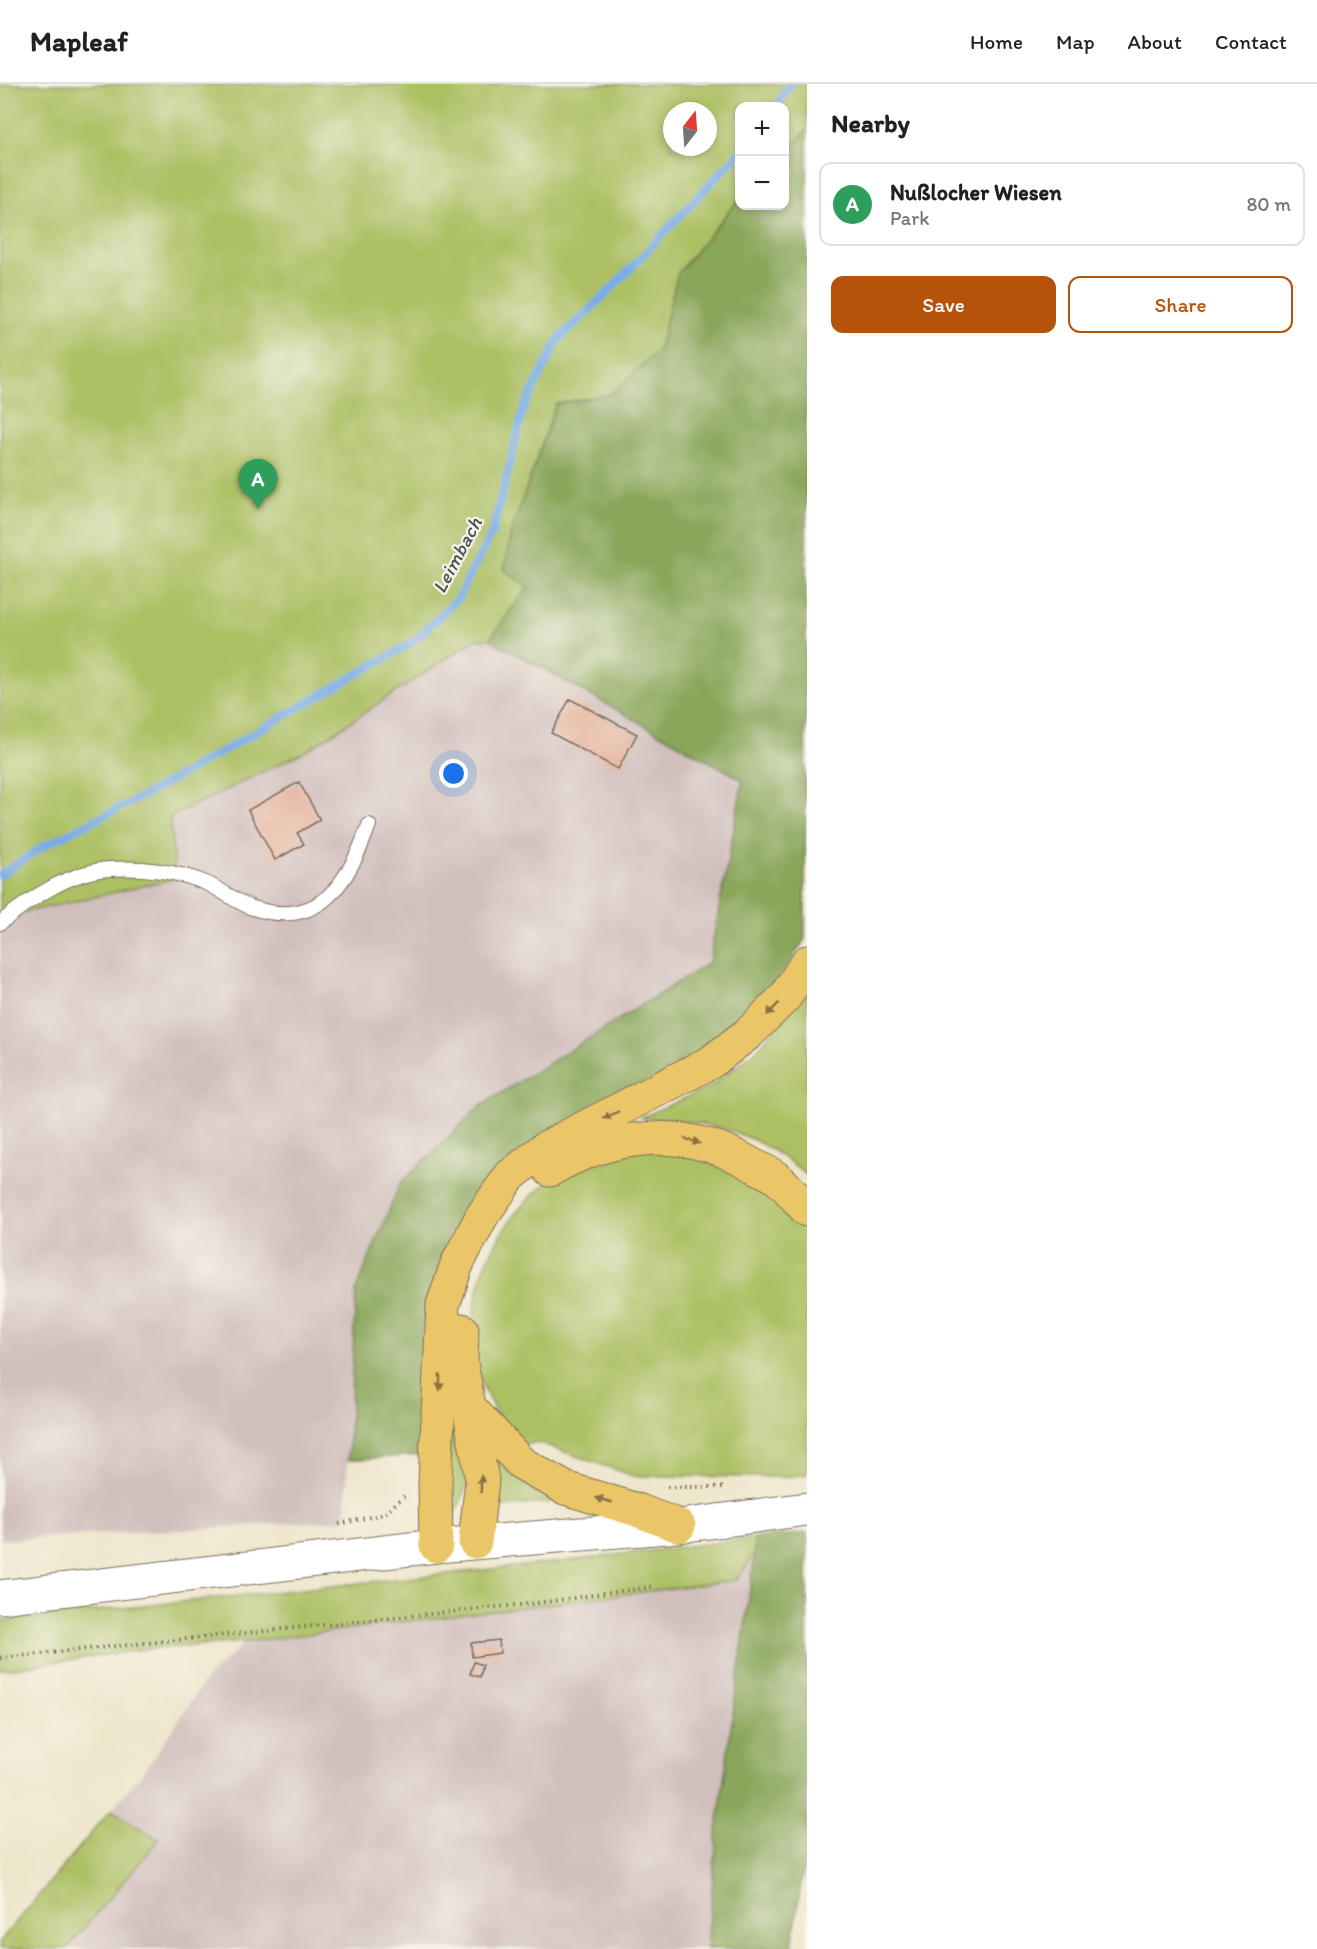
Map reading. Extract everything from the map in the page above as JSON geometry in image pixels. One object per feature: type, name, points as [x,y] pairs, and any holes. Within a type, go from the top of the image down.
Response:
[{"type":"highway","points":[[436,1546],[435,1483],[443,1305],[457,1264],[482,1216],[510,1176],[545,1148],[702,1067],[749,1033],[785,997],[807,962]]},
{"type":"highway","points":[[476,1542],[482,1480],[460,1362],[463,1304],[477,1260],[504,1215],[536,1178],[570,1158],[632,1139],[681,1137],[736,1155],[778,1179],[807,1210]]},
{"type":"highway","points":[[468,1406],[521,1463],[565,1488],[637,1510],[679,1526]]},
{"type":"street","points":[[0,1597],[436,1546],[679,1526],[805,1509]]},
{"type":"lane","points":[[0,923],[28,901],[86,873],[107,869],[173,873],[207,883],[250,907],[272,913],[298,914],[335,892],[356,860],[369,825]]},
{"type":"path","points":[[0,1658],[515,1606],[656,1586]]},
{"type":"shaded area","points":[[476,638],[490,639],[743,780],[709,963],[479,1107],[356,1290],[345,1520],[0,1540],[0,931],[21,913],[170,817],[306,751]]},
{"type":"shaded area","points":[[755,1554],[718,1822],[707,1949],[66,1949],[159,1841],[111,1810],[148,1766],[205,1680],[245,1642],[736,1580]]},
{"type":"green space","points":[[0,84],[807,84],[807,130],[789,149],[789,102],[735,102],[735,204],[678,273],[660,349],[611,394],[556,404],[511,533],[504,570],[529,587],[490,639],[476,639],[306,751],[170,817],[175,879],[21,913],[0,931]]},
{"type":"green space","points":[[807,130],[805,939],[767,996],[701,1052],[486,1189],[450,1233],[431,1292],[424,1332],[419,1455],[348,1460],[356,1290],[400,1184],[479,1107],[709,963],[743,780],[490,639],[528,587],[504,570],[511,533],[556,404],[611,394],[659,349],[678,273],[735,204],[735,210],[789,210],[789,149]]},
{"type":"green space","points":[[807,988],[807,1176],[795,1165],[765,1146],[731,1131],[696,1123],[640,1118],[710,1087],[758,1049]]},
{"type":"green space","points":[[662,1144],[752,1170],[807,1220],[807,1474],[784,1477],[633,1476],[537,1442],[521,1446],[498,1416],[486,1394],[473,1355],[475,1306],[481,1280],[502,1233],[535,1193],[555,1177],[577,1164],[607,1155]]},
{"type":"green space","points":[[452,1405],[464,1459],[466,1486],[456,1513],[446,1487]]},
{"type":"green space","points":[[497,1461],[526,1485],[562,1501],[500,1507]]},
{"type":"green space","points":[[807,1533],[807,1840],[792,1949],[707,1949],[718,1822],[755,1554],[754,1538]]},
{"type":"green space","points":[[754,1538],[755,1554],[736,1580],[245,1642],[146,1649],[0,1670],[0,1621],[559,1562]]},
{"type":"green space","points":[[111,1810],[159,1840],[66,1949],[0,1949],[0,1941]]},
{"type":"building","points":[[570,699],[637,734],[618,769],[551,733]]},
{"type":"building","points":[[299,782],[320,820],[297,833],[304,844],[275,860],[248,810]]},
{"type":"building","points":[[499,1640],[500,1653],[472,1657],[471,1643]]},
{"type":"building","points":[[474,1662],[483,1665],[480,1677],[470,1674]]},
{"type":"waterway","name":"Leimbach","points":[[779,102],[790,84]]},
{"type":"waterway","name":"Leimbach","points":[[0,875],[47,844],[151,792],[412,643],[458,598],[492,533],[524,408],[559,339],[611,289],[736,156]]},
{"type":"place","name":"Nußlocher Wiesen","points":[[258,509]]}]
